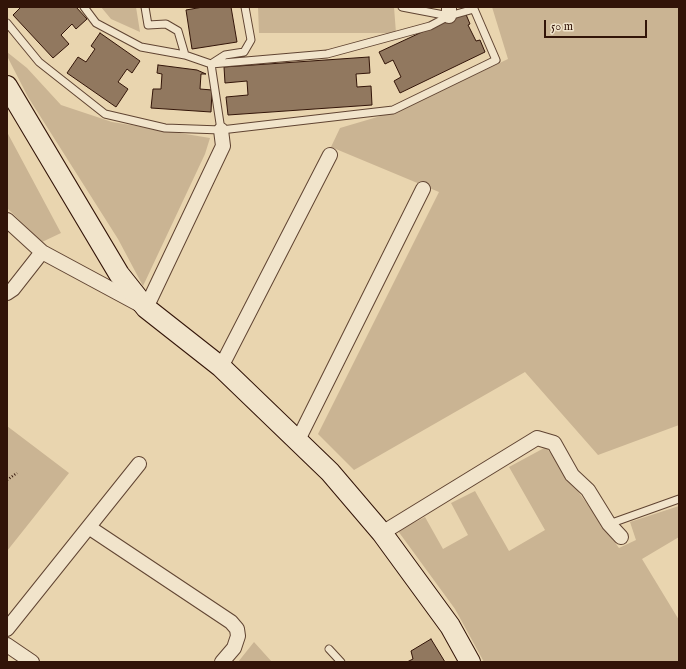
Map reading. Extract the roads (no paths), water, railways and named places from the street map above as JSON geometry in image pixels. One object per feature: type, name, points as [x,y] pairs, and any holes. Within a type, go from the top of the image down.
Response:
[{"type":"street","points":[[7,86],[119,274],[146,308]]},
{"type":"street","points":[[146,308],[222,146],[221,130]]},
{"type":"street","points":[[220,367],[330,155]]},
{"type":"street","points":[[298,440],[423,189]]},
{"type":"street","points":[[7,220],[42,252],[146,308],[220,367],[298,440],[330,472],[382,534],[450,626],[470,662]]},
{"type":"street","points":[[7,293],[12,289],[42,252]]},
{"type":"street","points":[[382,534],[537,438],[554,443],[572,475],[588,490],[609,524],[621,537]]},
{"type":"street","points":[[7,629],[90,528],[140,464]]},
{"type":"street","points":[[90,528],[231,622],[237,629],[238,636],[234,648],[222,662]]},
{"type":"street","points":[[7,645],[32,662]]},
{"type":"lane","points":[[84,7],[96,23],[141,47],[185,55],[211,64],[327,54],[430,26],[449,12]]},
{"type":"lane","points":[[145,7],[148,25],[166,24],[178,31],[185,55]]},
{"type":"lane","points":[[211,64],[225,55],[244,52],[251,40],[245,7]]},
{"type":"lane","points":[[7,23],[39,62],[105,114],[165,128],[221,130],[393,110],[496,60],[474,9],[449,12],[402,7]]},
{"type":"lane","points":[[211,64],[221,130]]},
{"type":"lane","points":[[609,524],[679,499]]},
{"type":"lane","points":[[329,649],[341,662]]}]
